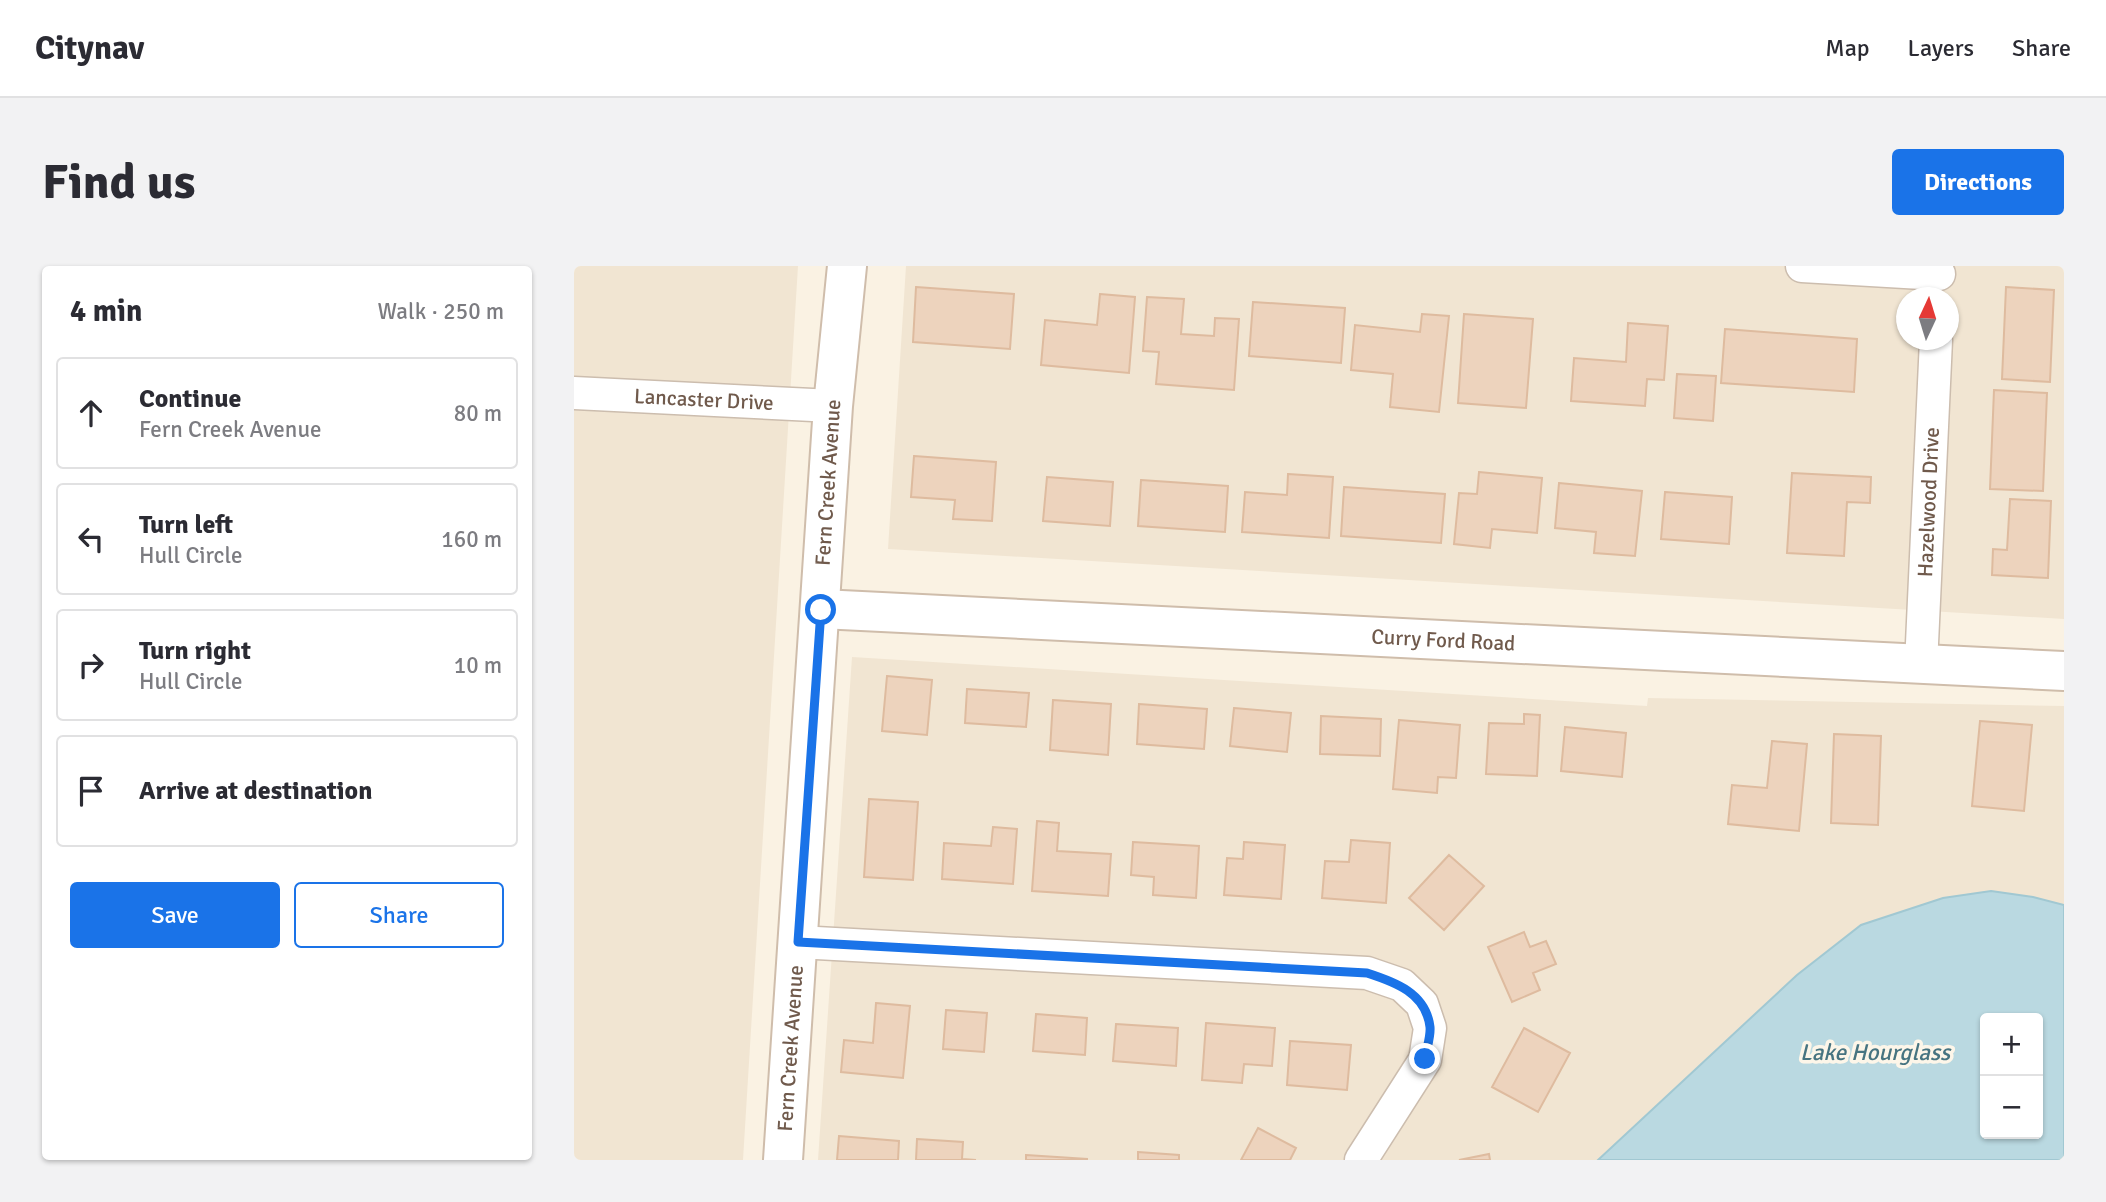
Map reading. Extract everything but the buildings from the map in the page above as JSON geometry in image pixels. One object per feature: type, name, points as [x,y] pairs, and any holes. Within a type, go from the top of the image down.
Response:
[{"type":"street","name":"Fern Creek Avenue","points":[[783,1160],[833,406],[847,266]]},
{"type":"street","points":[[1802,266],[1939,279]]},
{"type":"street","name":"Hazelwood Drive","points":[[1921,664],[1936,350]]},
{"type":"street","name":"Lancaster Drive","points":[[574,393],[833,406]]},
{"type":"street","name":"Curry Ford Road","points":[[821,610],[2064,671]]},
{"type":"street","points":[[798,942],[1367,973],[1402,985],[1423,1004],[1430,1028],[1425,1059],[1362,1160]]},
{"type":"shaded area","points":[[574,266],[798,266],[743,1160],[574,1160]]},
{"type":"shaded area","points":[[906,266],[2064,266],[2064,619],[888,549]]},
{"type":"shaded area","points":[[852,657],[1647,706],[1648,698],[2064,706],[2064,1160],[818,1160]]},
{"type":"water","name":"Lake Hourglass","points":[[1991,891],[2064,905],[2064,1160],[1598,1160],[1797,975],[1861,925],[1943,898]]},
{"type":"route","points":[[821,610],[798,942],[1367,973],[1402,985],[1423,1004],[1430,1028],[1425,1059]]}]
